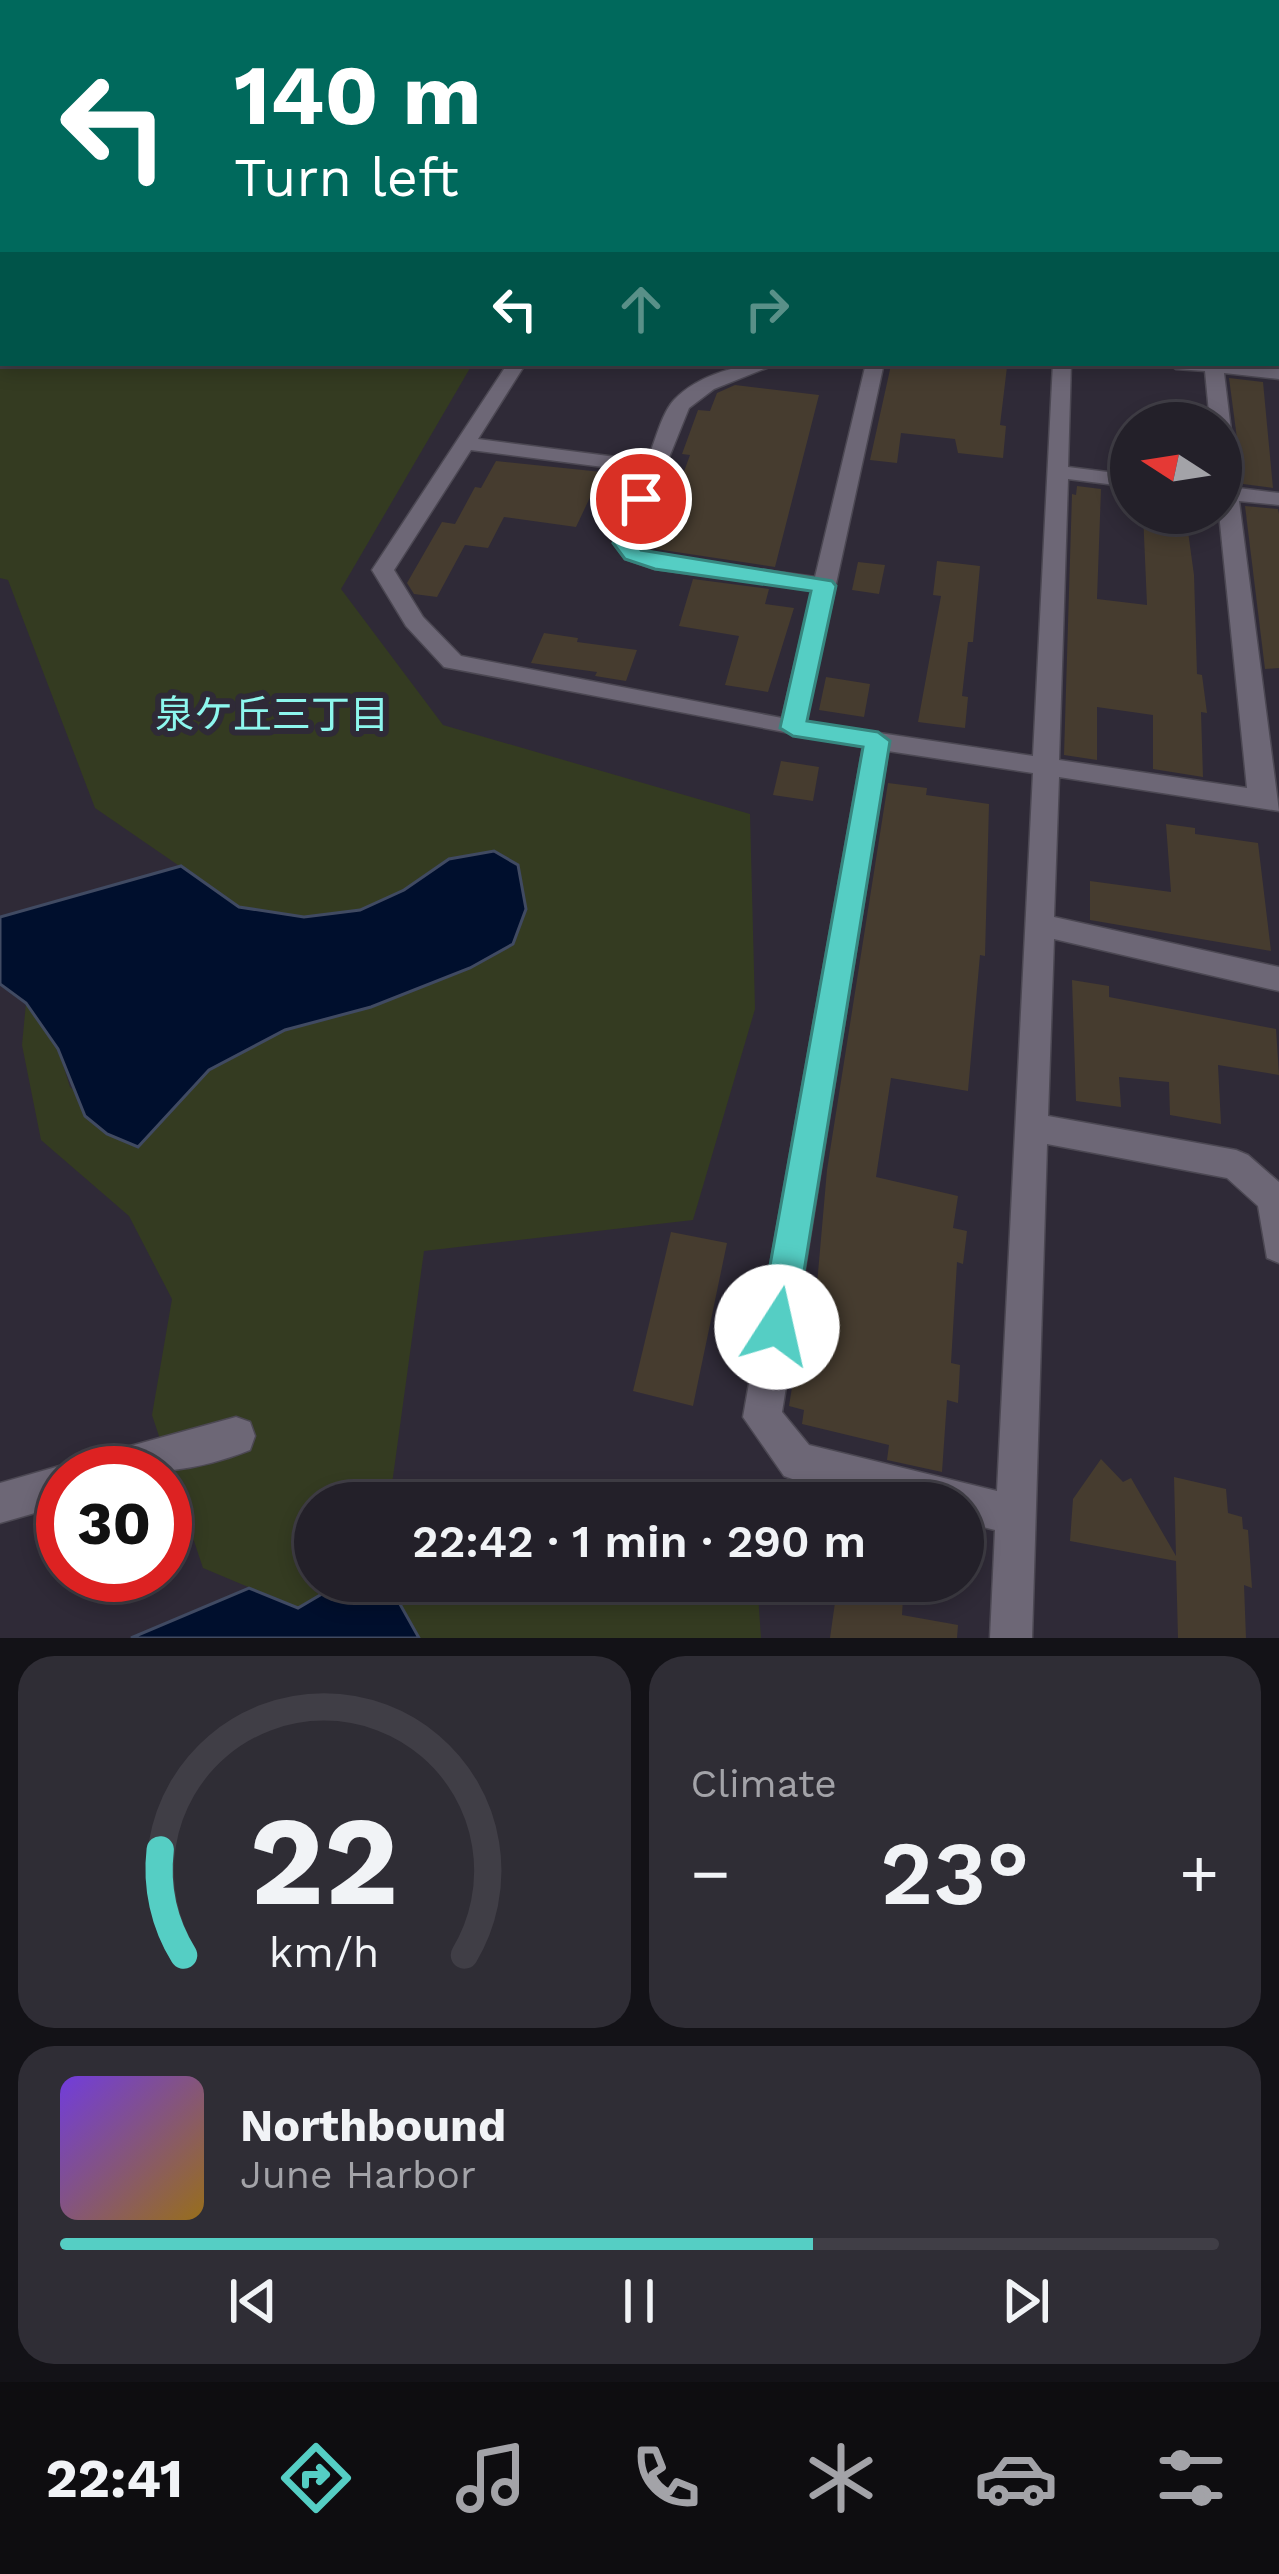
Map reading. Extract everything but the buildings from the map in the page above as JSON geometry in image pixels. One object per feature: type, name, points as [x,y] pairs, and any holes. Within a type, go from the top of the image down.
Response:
[{"type":"street","points":[[515,366],[382,571],[414,621],[453,662],[793,728],[1271,801],[1232,534]]},
{"type":"street","points":[[762,366],[689,395],[680,405],[624,543],[633,554],[655,562],[824,586]]},
{"type":"street","points":[[793,728],[874,366]]},
{"type":"street","points":[[1011,1638],[1062,366]]},
{"type":"street","points":[[1199,366],[1279,374]]},
{"type":"street","points":[[1214,368],[1217,402]]},
{"type":"street","points":[[464,443],[655,468]]},
{"type":"street","points":[[1058,472],[1110,478]]},
{"type":"street","points":[[1242,494],[1279,499]]},
{"type":"street","points":[[878,741],[762,1417],[798,1462],[1016,1515]]},
{"type":"street","points":[[1039,925],[1279,979]]},
{"type":"street","points":[[1031,1126],[1236,1165],[1274,1199],[1279,1247]]},
{"type":"street","points":[[192,1448],[236,1436]]},
{"type":"street","points":[[0,1503],[36,1493]]},
{"type":"green space","points":[[0,366],[471,366],[341,589],[443,725],[750,814],[755,1009],[693,1220],[424,1251],[392,1482],[294,1482],[294,1602],[308,1602],[298,1608],[203,1568],[192,1535],[192,1446],[162,1446],[152,1415],[172,1299],[129,1216],[41,1140],[22,1045],[26,1003],[58,1049],[70,1087],[138,1147],[209,1070],[285,1030],[371,1007],[413,987],[526,909],[518,865],[494,851],[450,859],[404,890],[360,910],[303,917],[239,907],[95,808],[8,580],[0,578]]},
{"type":"green space","points":[[399,1602],[759,1602],[761,1638],[419,1638]]},
{"type":"water","points":[[494,851],[518,865],[526,909],[513,944],[470,968],[371,1007],[285,1030],[209,1070],[138,1147],[107,1134],[85,1116],[58,1049],[26,1003],[0,984],[0,917],[181,866],[239,907],[304,917],[360,910],[404,890],[449,859]]},
{"type":"water","points":[[249,1588],[298,1608],[308,1602],[399,1602],[419,1638],[131,1638]]},
{"type":"district","name":"泉ケ丘三丁目","points":[[272,714]]},
{"type":"route","points":[[641,499],[624,543],[633,554],[655,562],[824,586],[793,728],[878,741],[777,1327]]}]
